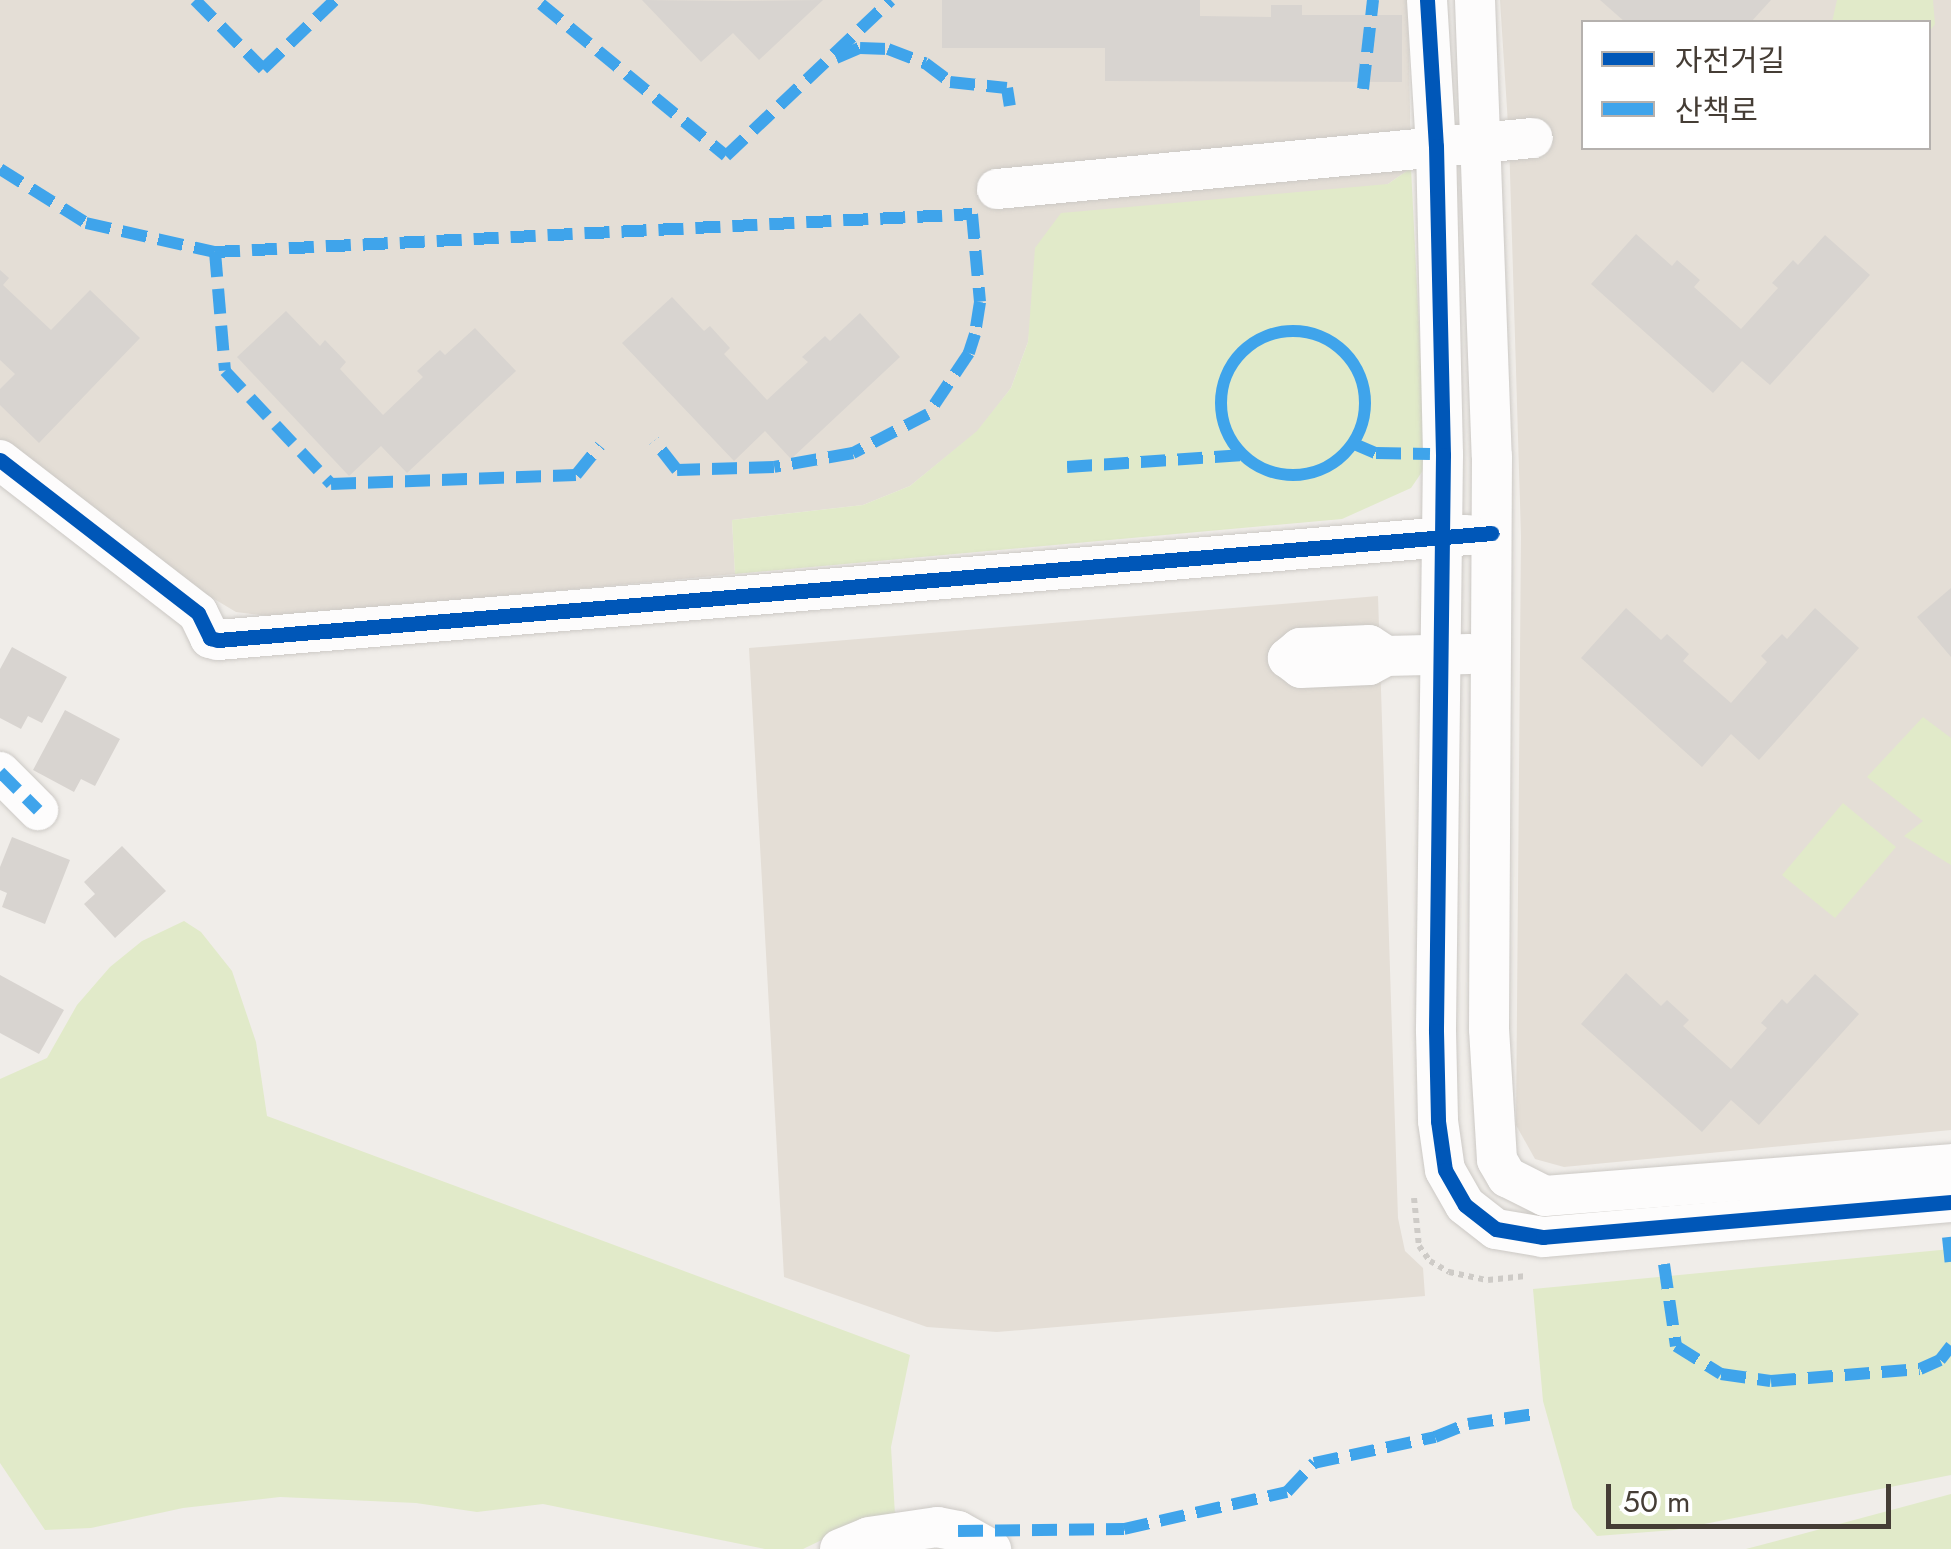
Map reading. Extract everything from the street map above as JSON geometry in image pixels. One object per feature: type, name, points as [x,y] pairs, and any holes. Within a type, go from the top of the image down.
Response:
[{"type":"street","points":[[1426,0],[1436,146],[1443,538],[1438,1121],[1445,1170],[1465,1205],[1496,1229],[1543,1237],[1951,1202]]},
{"type":"street","points":[[1475,0],[1484,142],[1492,532],[1489,1029],[1496,1160],[1507,1177],[1544,1196],[1951,1164]]},
{"type":"street","points":[[997,189],[1533,138]]},
{"type":"street","points":[[0,460],[186,603],[198,614],[210,638],[218,640],[1492,532]]},
{"type":"street","points":[[1386,656],[1492,654]]},
{"type":"street","points":[[0,772],[38,810]]},
{"type":"street","points":[[840,1549],[868,1537],[937,1526],[958,1531],[992,1549]]},
{"type":"shaded area","points":[[0,0],[1408,0],[1411,168],[1388,184],[1034,297],[1028,342],[1011,388],[978,431],[910,486],[863,505],[732,520],[735,574],[278,617],[236,612],[196,588],[0,445]]},
{"type":"shaded area","points":[[1500,0],[1951,0],[1951,1130],[1564,1167],[1535,1159],[1516,1125],[1521,536],[1509,140]]},
{"type":"shaded area","points":[[1378,596],[1398,1218],[1405,1251],[1423,1268],[1425,1296],[997,1332],[927,1327],[784,1277],[749,648]]},
{"type":"green space","points":[[1837,0],[1933,0],[1935,24],[1931,29],[1931,20],[1832,20]]},
{"type":"green space","points":[[1411,168],[1426,466],[1411,488],[1342,519],[735,574],[732,520],[863,505],[910,486],[977,431],[1011,388],[1028,342],[1035,248],[1061,213],[1388,184]]},
{"type":"green space","points":[[1923,717],[1951,738],[1951,865],[1904,836],[1923,821],[1867,777]]},
{"type":"green space","points":[[1843,803],[1896,847],[1835,918],[1782,875]]},
{"type":"green space","points":[[184,921],[201,932],[232,971],[256,1042],[267,1116],[910,1355],[891,1447],[895,1515],[853,1525],[803,1549],[765,1549],[543,1504],[477,1512],[416,1503],[280,1497],[183,1508],[91,1528],[45,1530],[0,1463],[0,1079],[47,1058],[77,1005],[110,967],[142,941]]},
{"type":"green space","points":[[1951,1249],[1951,1475],[1674,1530],[1597,1536],[1573,1508],[1543,1401],[1533,1289]]},
{"type":"green space","points":[[1951,1494],[1951,1549],[1746,1549]]},
{"type":"building","points":[[642,0],[823,0],[759,60],[733,33],[701,62]]},
{"type":"building","points":[[942,0],[1200,0],[1200,16],[1271,17],[1271,5],[1302,5],[1302,15],[1402,15],[1402,82],[1105,81],[1105,48],[942,48]]},
{"type":"building","points":[[1600,0],[1771,0],[1753,20],[1623,20]]},
{"type":"building","points":[[1636,234],[1672,266],[1677,260],[1700,280],[1694,287],[1741,329],[1778,288],[1772,283],[1793,260],[1798,265],[1825,235],[1870,275],[1770,385],[1742,361],[1713,393],[1591,284]]},
{"type":"building","points":[[0,270],[9,278],[3,285],[51,330],[90,290],[140,338],[39,443],[0,405],[0,389],[15,374],[0,360]]},
{"type":"building","points":[[672,297],[704,331],[710,326],[730,348],[724,354],[767,400],[808,362],[802,357],[825,336],[830,341],[860,313],[900,357],[791,459],[765,431],[734,461],[622,343]]},
{"type":"building","points":[[286,311],[320,346],[325,340],[346,362],[340,369],[383,415],[423,377],[417,371],[440,350],[445,355],[475,328],[516,371],[407,473],[381,446],[349,476],[237,357]]},
{"type":"building","points":[[1951,588],[1951,657],[1917,617]]},
{"type":"building","points":[[1626,608],[1661,640],[1667,634],[1689,654],[1683,661],[1731,703],[1767,662],[1761,656],[1782,634],[1787,639],[1815,608],[1859,648],[1759,760],[1731,734],[1702,767],[1581,658]]},
{"type":"building","points":[[12,647],[67,677],[42,723],[28,716],[21,729],[0,718],[0,669]]},
{"type":"building","points":[[65,710],[120,739],[95,786],[81,779],[74,792],[33,770]]},
{"type":"building","points":[[12,837],[70,860],[45,924],[2,907],[7,893],[0,890],[0,867]]},
{"type":"building","points":[[122,846],[166,891],[115,938],[84,904],[95,894],[84,882]]},
{"type":"building","points":[[1626,973],[1661,1006],[1667,1000],[1689,1020],[1683,1026],[1731,1069],[1767,1028],[1761,1023],[1782,999],[1787,1004],[1815,974],[1859,1014],[1759,1125],[1731,1100],[1702,1132],[1581,1024]]},
{"type":"building","points":[[0,975],[64,1010],[39,1054],[0,1033]]},
{"type":"marked path","points":[[195,0],[263,69],[335,0]]},
{"type":"marked path","points":[[541,4],[726,156],[891,0]]},
{"type":"marked path","points":[[1363,89],[1373,0]]},
{"type":"marked path","points":[[836,58],[860,48],[888,49],[925,63],[950,82],[1007,88],[1010,106]]},
{"type":"marked path","points":[[0,169],[86,223],[215,252],[972,214],[980,302],[975,334],[969,353],[928,414],[853,453],[774,467],[677,470],[654,441]]},
{"type":"marked path","points":[[215,252],[225,371],[331,484],[576,475],[600,445]]},
{"type":"marked path","points":[[1293,331],[1321,336],[1344,352],[1360,375],[1365,403],[1360,431],[1344,454],[1321,470],[1293,475],[1265,470],[1242,454],[1226,431],[1221,403],[1226,375],[1242,352],[1265,336],[1293,331]]},
{"type":"marked path","points":[[1352,443],[1376,453],[1430,454]]},
{"type":"marked path","points":[[1067,467],[1244,455]]},
{"type":"marked path","points":[[0,772],[38,810]]},
{"type":"marked path","points":[[1948,1237],[1951,1265]]},
{"type":"marked path","points":[[1664,1264],[1676,1346],[1721,1374],[1771,1381],[1920,1369],[1940,1360],[1951,1346]]},
{"type":"marked path","points":[[958,1531],[1124,1529],[1287,1492],[1314,1463],[1435,1437],[1468,1424],[1534,1414]]},
{"type":"cycle path","points":[[1427,0],[1436,146],[1443,455],[1436,1031],[1438,1121],[1445,1170],[1465,1205],[1496,1229],[1543,1237],[1951,1202]]},
{"type":"cycle path","points":[[0,460],[198,613],[210,638],[218,640],[1492,533]]}]
